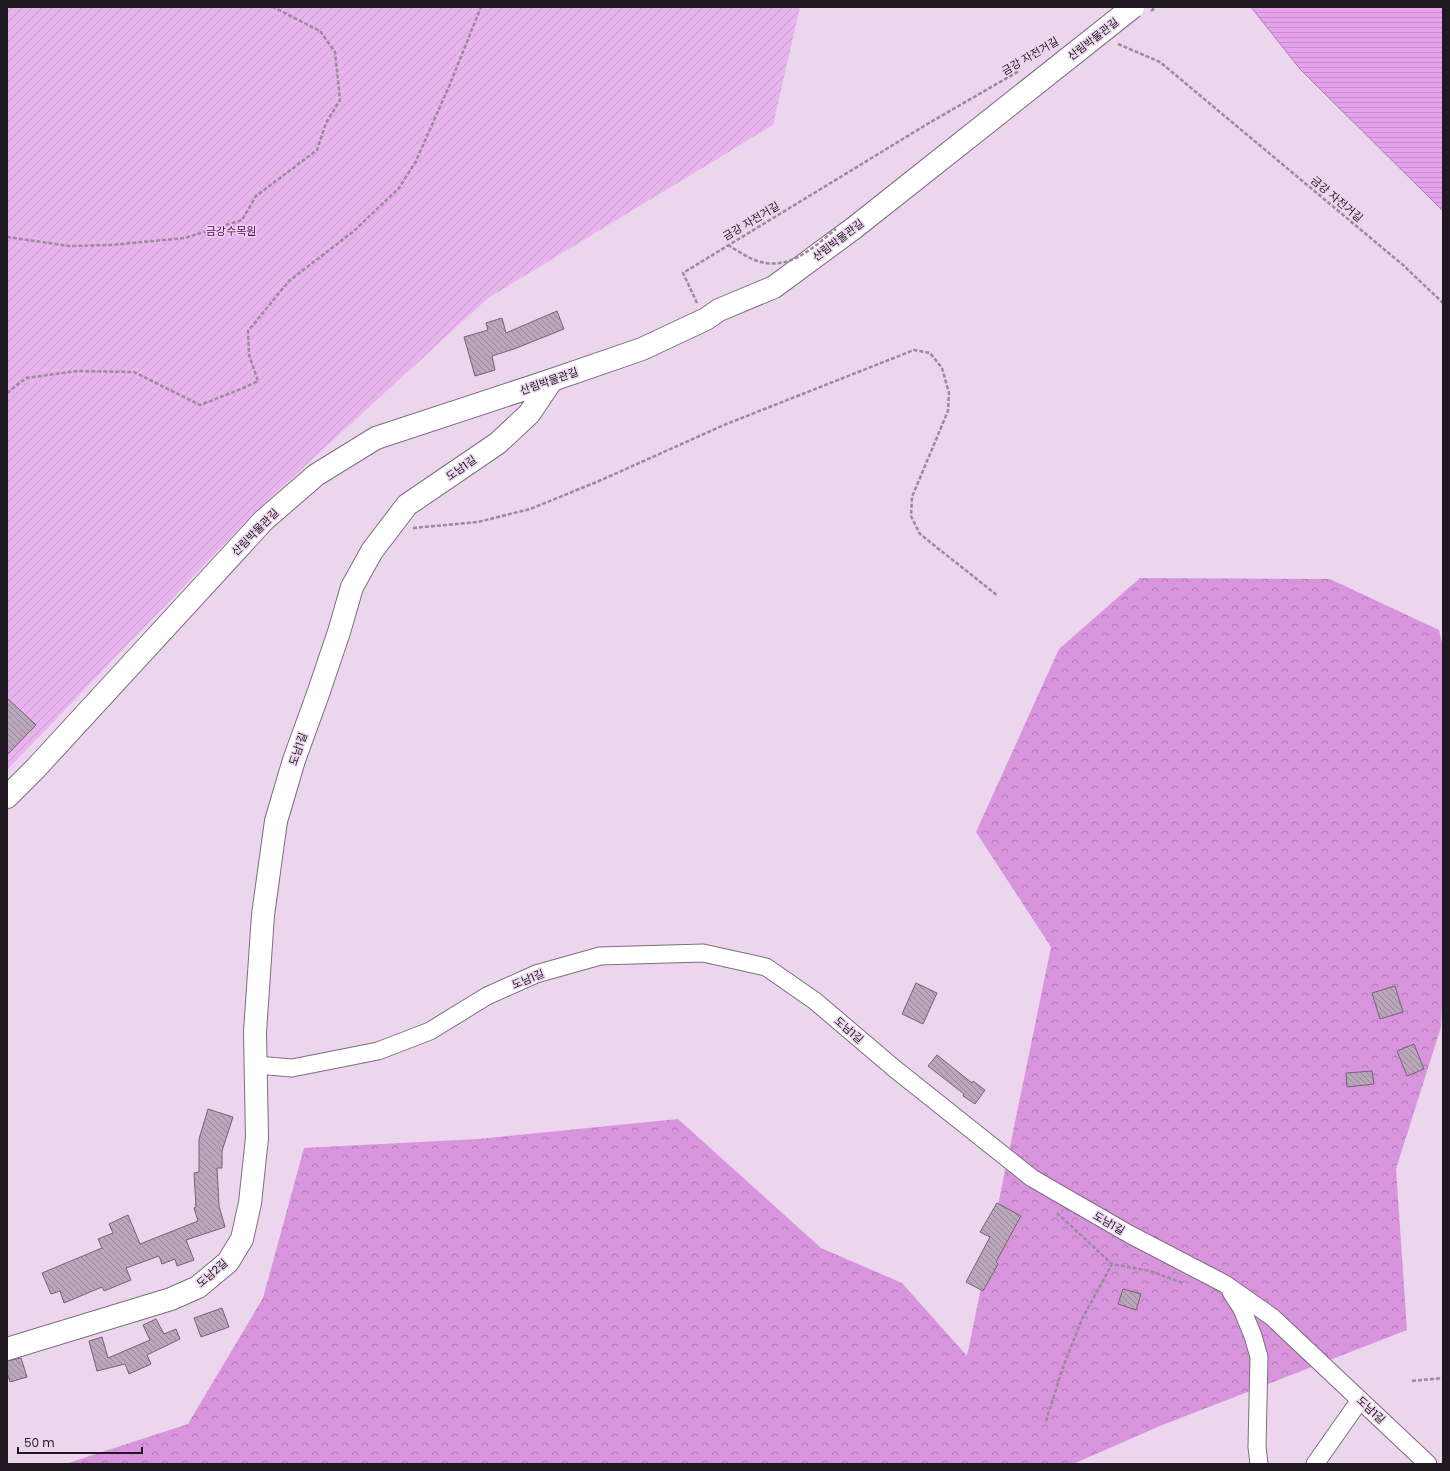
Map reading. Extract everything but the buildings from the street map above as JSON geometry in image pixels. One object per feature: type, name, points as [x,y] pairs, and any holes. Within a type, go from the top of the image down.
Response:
[{"type":"main road","name":"산림박물관길","points":[[7,797],[36,768],[264,520],[316,475],[376,438],[642,349],[706,319],[719,310],[774,287],[854,228],[1133,7]]},
{"type":"main road","name":"도남1길","points":[[256,1066],[255,1032],[263,915],[276,821],[294,760],[340,632],[352,587],[372,551],[407,505],[498,443],[529,414],[552,380]]},
{"type":"main road","name":"도남2길","points":[[7,1349],[171,1299],[198,1287],[228,1262],[242,1239],[250,1203],[257,1138],[256,1066]]},
{"type":"street","name":"도남1길","points":[[256,1066],[292,1068],[378,1051],[430,1031],[486,996],[536,974],[600,956],[703,953],[766,967],[815,1000],[895,1070],[1032,1178],[1129,1234],[1225,1284],[1272,1317],[1428,1464]]},
{"type":"street","points":[[1225,1284],[1242,1309],[1253,1336],[1258,1357],[1259,1464]]},
{"type":"street","points":[[1315,1464],[1360,1400]]},
{"type":"path","points":[[7,237],[69,246],[110,245],[185,238],[242,220],[256,196],[317,150],[326,123],[340,100],[335,52],[324,36],[320,31],[273,7]]},
{"type":"path","points":[[7,394],[26,378],[77,371],[134,372],[200,406],[258,381],[249,355],[248,331],[289,281],[354,231],[399,188],[416,161],[450,84],[481,7]]},
{"type":"path","name":"금강 자전거길","points":[[1114,43],[1120,44],[1160,62],[1403,265],[1443,303]]},
{"type":"path","name":"금강 자전거길","points":[[699,306],[684,273],[701,261],[929,123],[1024,68]]},
{"type":"path","points":[[389,529],[478,522],[530,509],[599,481],[724,425],[914,350],[930,353],[942,368],[950,393],[948,411],[912,497],[910,516],[920,534],[998,596]]},
{"type":"path","points":[[1046,1421],[1063,1367],[1082,1320],[1112,1264]]},
{"type":"path","points":[[1412,1382],[1443,1378]]},
{"type":"green space","name":"금강수목원","points":[[7,7],[800,7],[773,125],[488,298],[259,508],[7,770]]},
{"type":"green space","points":[[1140,578],[1330,579],[1439,630],[1443,647],[1443,983],[1441,1027],[1396,1169],[1407,1330],[1160,1426],[1073,1464],[65,1464],[188,1424],[263,1298],[304,1148],[478,1139],[678,1119],[821,1248],[902,1283],[967,1356],[1051,947],[976,832],[1059,649]]},
{"type":"shaded area","points":[[1251,7],[1443,7],[1443,211],[1300,69]]}]
